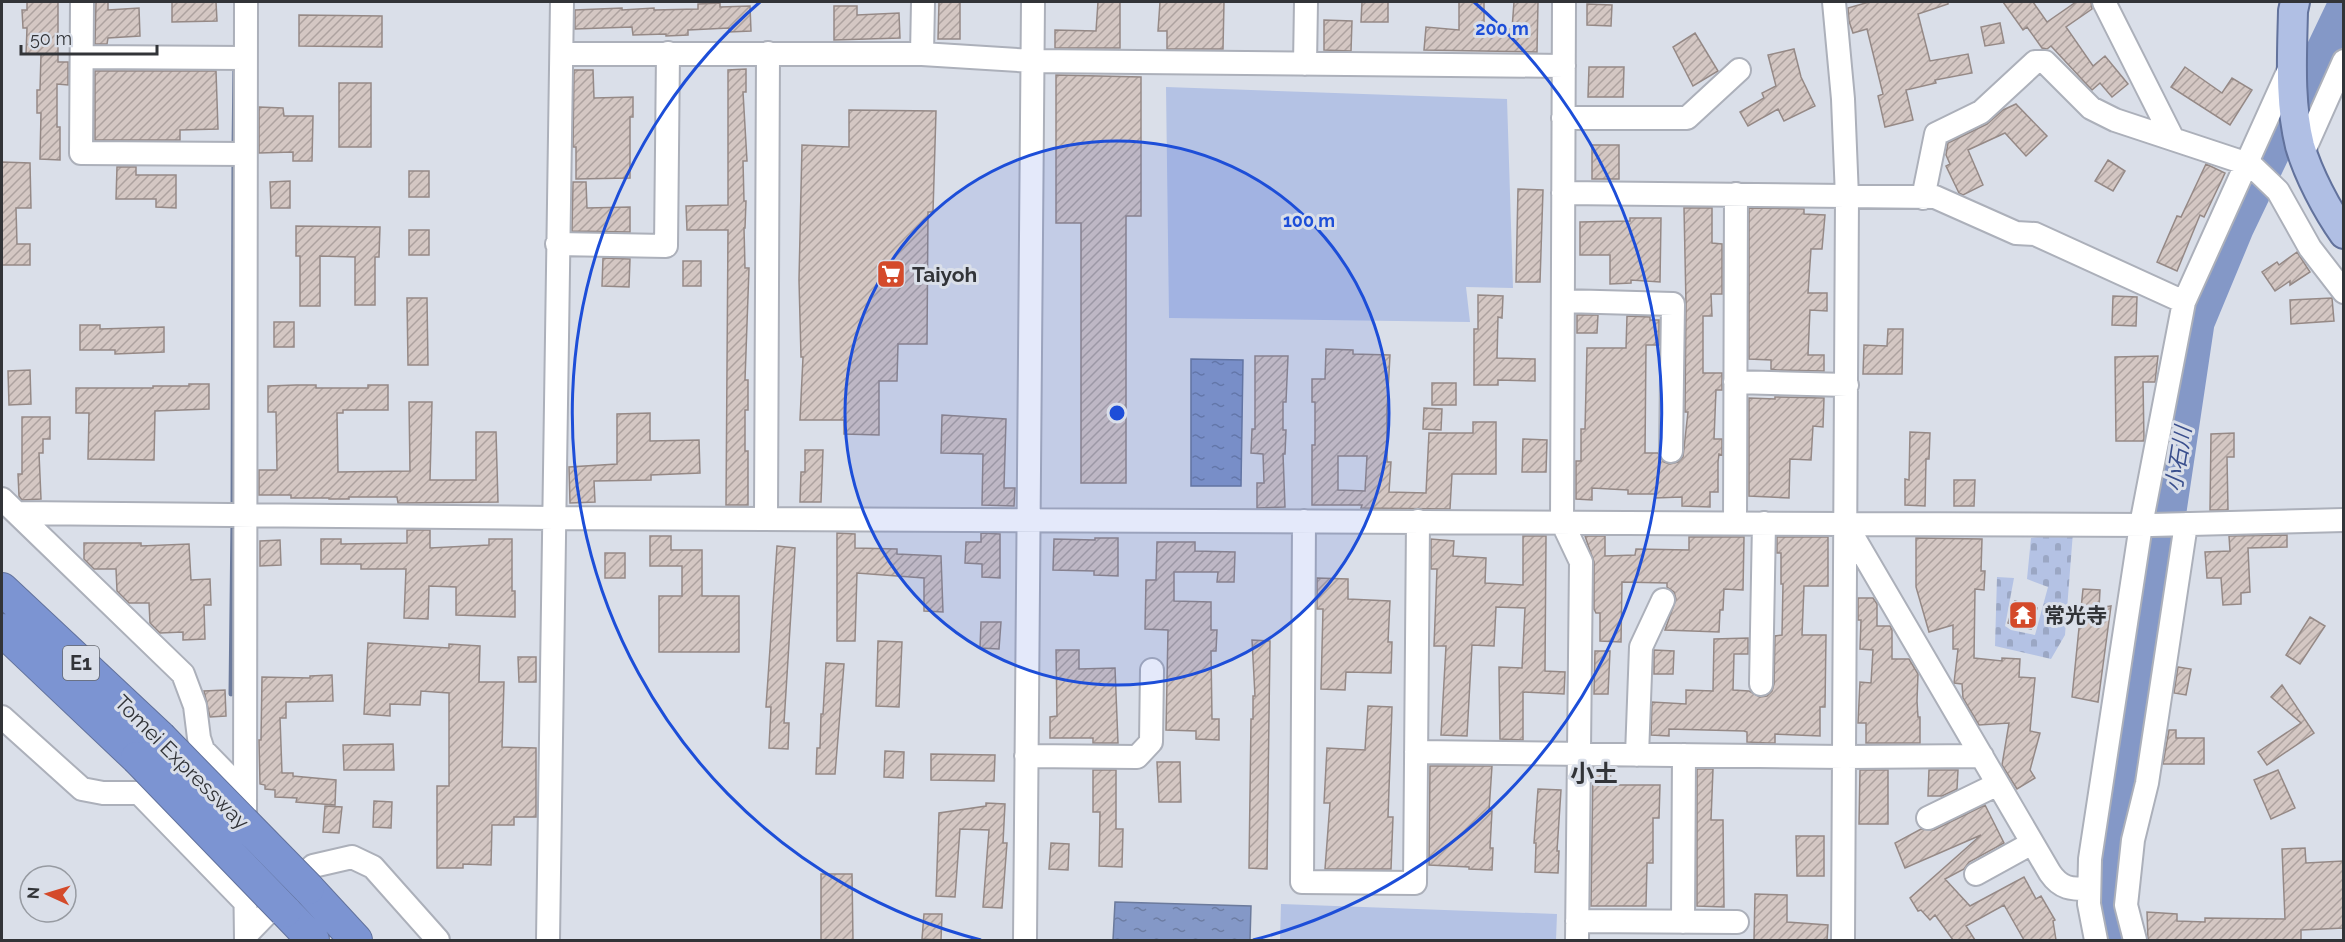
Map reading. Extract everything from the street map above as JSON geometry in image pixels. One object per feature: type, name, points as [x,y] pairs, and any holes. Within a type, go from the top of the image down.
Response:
[{"type":"highway","name":"Tomei Expressway","points":[[2,589],[160,737],[356,940]]},
{"type":"highway","name":"Tomei Expressway","points":[[2,630],[137,758],[313,940]]},
{"type":"main road","points":[[2295,2],[2292,94],[2302,150],[2328,210],[2343,234]]},
{"type":"street","points":[[82,2],[81,153],[245,154]]},
{"type":"street","points":[[246,2],[246,938]]},
{"type":"street","points":[[549,940],[562,2]]},
{"type":"street","points":[[922,54],[923,2]]},
{"type":"street","points":[[1025,940],[1033,2]]},
{"type":"street","points":[[1305,64],[1306,2]]},
{"type":"street","points":[[1564,2],[1562,522],[1581,562],[1577,931],[1683,922],[1737,922]]},
{"type":"street","points":[[1834,2],[1843,99],[1847,197],[1843,940]]},
{"type":"street","points":[[2104,2],[2173,140]]},
{"type":"street","points":[[557,244],[666,246],[668,53]]},
{"type":"street","points":[[766,518],[768,53]]},
{"type":"street","points":[[562,54],[922,54],[1033,61],[1564,66]]},
{"type":"street","points":[[81,57],[245,58]]},
{"type":"street","points":[[2302,150],[2343,61]]},
{"type":"street","points":[[1923,198],[1936,134],[1981,112],[2035,62],[2045,62],[2091,108],[2115,120],[2248,164],[2278,191],[2310,248],[2343,292]]},
{"type":"street","points":[[2096,940],[2089,904],[2090,859],[2184,302],[2292,68]]},
{"type":"street","points":[[1563,118],[1687,118],[1739,70]]},
{"type":"street","points":[[1563,193],[1935,197],[2016,233],[2035,234],[2184,302]]},
{"type":"street","points":[[1735,523],[1736,194]]},
{"type":"street","points":[[1563,301],[1673,304],[1671,451]]},
{"type":"street","points":[[1735,382],[1846,385]]},
{"type":"street","points":[[9,506],[245,516],[554,518],[2146,525],[2343,520]]},
{"type":"street","points":[[9,506],[183,674],[195,706],[203,750],[245,793]]},
{"type":"street","points":[[1304,521],[1302,882],[1415,883],[1418,521]]},
{"type":"street","points":[[1761,684],[1764,524]]},
{"type":"street","points":[[1846,524],[2057,884],[2067,889],[2090,889]]},
{"type":"street","points":[[2135,940],[2126,905],[2133,840],[2146,783],[2186,524]]},
{"type":"street","points":[[1637,755],[1641,647],[1663,600]]},
{"type":"street","points":[[1026,756],[1137,757],[1150,742],[1152,670]]},
{"type":"street","points":[[2,717],[82,789],[103,793],[139,793],[246,903]]},
{"type":"street","points":[[1416,752],[1844,757],[1982,756]]},
{"type":"street","points":[[1683,922],[1684,755]]},
{"type":"street","points":[[1928,818],[1998,784]]},
{"type":"street","points":[[1976,874],[2032,843]]},
{"type":"street","points":[[246,938],[313,866],[352,857],[373,867],[438,940]]},
{"type":"green space","points":[[1166,87],[1507,99],[1513,288],[1466,287],[1470,322],[1169,318]]},
{"type":"green space","points":[[2073,532],[2065,635],[2051,659],[1995,646],[1997,577],[2014,578],[2005,626],[2011,630],[2035,635],[2048,587],[2027,579],[2031,538]]},
{"type":"green space","points":[[1281,904],[1557,914],[1556,940],[1280,940]]},
{"type":"water","points":[[1191,359],[1243,360],[1241,486],[1191,486]]},
{"type":"water","points":[[1115,902],[1251,906],[1250,940],[1113,940]]},
{"type":"building","points":[[27,2],[58,2],[58,62],[68,62],[68,85],[57,84],[60,160],[40,159],[41,113],[37,113],[37,90],[40,90],[41,54],[26,54],[27,28],[23,28],[22,10],[27,10]]},
{"type":"building","points":[[96,2],[108,2],[108,10],[139,8],[140,36],[108,38],[107,44],[95,44]]},
{"type":"building","points":[[172,2],[216,2],[217,21],[172,22]]},
{"type":"building","points":[[939,2],[960,2],[960,39],[938,39]]},
{"type":"building","points":[[1098,2],[1120,2],[1120,48],[1055,48],[1055,30],[1096,31]]},
{"type":"building","points":[[1160,2],[1224,2],[1223,49],[1167,49],[1167,31],[1158,31]]},
{"type":"building","points":[[1362,2],[1388,2],[1388,22],[1361,22]]},
{"type":"building","points":[[1459,2],[1484,2],[1484,29],[1512,29],[1514,2],[1538,2],[1537,52],[1424,50],[1426,27],[1459,30]]},
{"type":"building","points":[[1869,2],[1948,2],[1948,4],[1918,14],[1930,61],[1968,54],[1972,73],[1935,80],[1936,83],[1906,90],[1913,120],[1885,127],[1878,96],[1883,94],[1867,29],[1853,33],[1849,21],[1848,8]]},
{"type":"building","points":[[2003,2],[2033,2],[2047,22],[2076,2],[2091,2],[2092,9],[2066,27],[2093,66],[2105,56],[2128,84],[2112,97],[2100,83],[2092,90],[2051,46],[2047,49],[2042,48],[2027,27],[2023,30]]},
{"type":"building","points":[[720,3],[720,7],[750,6],[751,31],[729,32],[729,28],[688,30],[688,35],[666,36],[666,34],[633,35],[632,27],[575,29],[575,10],[698,9],[698,4]]},
{"type":"building","points":[[1587,4],[1612,5],[1611,26],[1587,25]]},
{"type":"building","points":[[834,6],[857,6],[857,15],[899,13],[900,38],[834,40]]},
{"type":"building","points":[[299,15],[382,16],[382,47],[299,46]]},
{"type":"building","points":[[1324,20],[1352,21],[1351,51],[1324,50]]},
{"type":"building","points":[[2000,23],[2004,43],[1985,46],[1981,27]]},
{"type":"building","points":[[1695,33],[1718,71],[1693,86],[1673,47]]},
{"type":"building","points":[[1794,49],[1801,77],[1815,106],[1784,121],[1778,109],[1748,126],[1740,112],[1764,98],[1762,93],[1776,86],[1768,55]]},
{"type":"building","points":[[1589,67],[1624,67],[1623,97],[1588,97]]},
{"type":"building","points":[[2185,67],[2222,93],[2232,78],[2252,90],[2230,125],[2171,87]]},
{"type":"building","points":[[746,69],[746,92],[743,92],[747,161],[743,161],[744,201],[746,201],[745,268],[749,268],[745,380],[748,380],[745,451],[748,451],[748,505],[726,505],[728,230],[687,230],[686,206],[728,205],[728,70]]},
{"type":"building","points":[[574,70],[593,70],[594,98],[633,97],[633,117],[630,117],[630,178],[576,179],[576,147],[573,147]]},
{"type":"building","points":[[95,71],[216,71],[218,129],[180,130],[180,140],[95,140]]},
{"type":"building","points":[[1056,75],[1141,77],[1141,216],[1126,216],[1126,483],[1081,483],[1081,223],[1056,223]]},
{"type":"building","points":[[339,83],[371,83],[371,147],[339,147]]},
{"type":"building","points":[[2016,104],[2047,136],[2026,156],[2005,133],[1968,150],[1983,185],[1963,195],[1959,193],[1946,166],[1950,164],[1946,155],[1948,143],[1987,124],[2003,110]]},
{"type":"building","points":[[259,107],[283,108],[284,116],[313,116],[312,161],[293,161],[293,152],[259,153]]},
{"type":"building","points":[[849,110],[936,111],[933,212],[928,212],[927,344],[898,344],[897,381],[879,381],[879,435],[844,434],[844,420],[800,420],[803,357],[801,357],[799,280],[802,145],[849,147]]},
{"type":"building","points":[[1592,145],[1619,145],[1619,179],[1592,179]]},
{"type":"building","points":[[2108,160],[2125,171],[2113,191],[2095,181]]},
{"type":"building","points":[[2,162],[30,163],[31,208],[16,208],[17,244],[30,244],[30,265],[2,265]]},
{"type":"building","points":[[2206,164],[2225,173],[2204,217],[2200,215],[2177,271],[2157,262],[2177,216],[2181,217]]},
{"type":"building","points":[[117,167],[136,167],[136,175],[176,175],[176,208],[156,207],[156,199],[116,199]]},
{"type":"building","points":[[409,171],[429,171],[429,197],[409,197]]},
{"type":"building","points":[[290,181],[290,208],[271,208],[270,182]]},
{"type":"building","points":[[573,182],[586,182],[587,208],[630,207],[630,232],[572,231]]},
{"type":"building","points":[[1518,189],[1543,190],[1540,282],[1516,282]]},
{"type":"building","points":[[1684,208],[1712,208],[1712,243],[1722,244],[1722,294],[1711,294],[1712,316],[1703,316],[1703,373],[1722,373],[1722,390],[1716,390],[1714,439],[1722,439],[1722,455],[1719,454],[1718,462],[1718,492],[1710,492],[1710,507],[1682,506],[1682,497],[1655,498],[1655,494],[1628,494],[1628,490],[1592,488],[1592,500],[1576,499],[1576,461],[1581,461],[1581,429],[1585,429],[1587,348],[1626,348],[1627,316],[1650,317],[1650,320],[1659,320],[1659,345],[1646,345],[1645,453],[1658,453],[1664,462],[1670,464],[1678,462],[1683,457],[1688,412],[1685,412]]},
{"type":"building","points":[[1749,208],[1804,209],[1804,214],[1825,215],[1822,249],[1811,249],[1808,293],[1827,293],[1827,311],[1810,310],[1808,355],[1824,355],[1824,371],[1777,370],[1771,369],[1771,360],[1749,359]]},
{"type":"building","points":[[1630,218],[1661,218],[1660,282],[1631,280],[1631,283],[1610,284],[1610,255],[1580,255],[1580,222],[1630,221]]},
{"type":"building","points":[[296,226],[380,227],[379,257],[375,257],[375,305],[355,305],[355,257],[320,256],[320,306],[300,306],[300,256],[296,256]]},
{"type":"building","points":[[409,230],[429,230],[429,255],[409,255]]},
{"type":"building","points":[[2297,252],[2310,272],[2290,285],[2290,281],[2275,291],[2262,272],[2277,262],[2279,265]]},
{"type":"building","points":[[603,258],[630,259],[629,287],[602,286]]},
{"type":"building","points":[[683,261],[701,261],[701,286],[683,286]]},
{"type":"building","points":[[1478,295],[1503,296],[1502,318],[1498,317],[1497,358],[1535,359],[1535,381],[1498,380],[1498,385],[1474,385],[1474,329],[1478,329]]},
{"type":"building","points":[[2113,296],[2137,297],[2136,326],[2112,325]]},
{"type":"building","points":[[407,298],[427,298],[428,365],[408,365]]},
{"type":"building","points":[[2332,298],[2334,321],[2291,324],[2290,300]]},
{"type":"building","points":[[1577,315],[1598,315],[1597,333],[1577,333]]},
{"type":"building","points":[[274,322],[294,322],[294,347],[274,347]]},
{"type":"building","points":[[80,325],[100,325],[100,329],[164,327],[164,352],[115,354],[115,350],[80,350]]},
{"type":"building","points":[[1888,329],[1903,329],[1902,374],[1863,374],[1864,345],[1887,346]]},
{"type":"building","points":[[1326,349],[1353,350],[1353,354],[1390,355],[1387,410],[1387,462],[1391,462],[1389,492],[1426,493],[1429,433],[1473,433],[1473,422],[1496,422],[1496,474],[1452,474],[1450,509],[1312,505],[1315,402],[1312,402],[1312,379],[1325,379]],"holes":[[[1338,456],[1367,456],[1365,491],[1338,490]]]},
{"type":"building","points":[[1255,356],[1288,356],[1286,402],[1283,402],[1283,430],[1286,430],[1285,454],[1283,454],[1285,507],[1257,508],[1257,483],[1264,483],[1263,454],[1251,453],[1252,429],[1255,429]]},
{"type":"building","points":[[2158,356],[2155,382],[2143,382],[2144,441],[2116,441],[2115,357]]},
{"type":"building","points":[[30,370],[31,404],[9,405],[8,371]]},
{"type":"building","points":[[1432,383],[1456,383],[1456,405],[1432,405]]},
{"type":"building","points":[[189,384],[209,384],[209,409],[155,411],[154,460],[88,459],[89,413],[76,413],[76,388],[153,388],[153,386],[189,386]]},
{"type":"building","points":[[316,385],[316,388],[368,388],[368,385],[388,385],[388,410],[343,410],[343,413],[337,413],[338,472],[410,471],[409,402],[432,402],[430,480],[476,480],[476,432],[496,432],[498,502],[398,503],[397,497],[329,499],[291,498],[291,495],[259,495],[259,470],[277,470],[276,412],[268,412],[268,386]]},
{"type":"building","points":[[1775,397],[1824,398],[1823,427],[1813,426],[1811,460],[1790,459],[1789,498],[1749,496],[1749,398],[1775,399]]},
{"type":"building","points":[[1424,408],[1442,409],[1441,430],[1423,429]]},
{"type":"building","points":[[650,413],[650,441],[699,440],[700,473],[651,475],[651,480],[594,481],[595,502],[570,503],[569,467],[617,464],[617,414]]},
{"type":"building","points":[[942,415],[1006,419],[1004,488],[1015,488],[1014,506],[982,505],[983,454],[941,453]]},
{"type":"building","points":[[22,417],[50,417],[50,439],[43,439],[43,453],[39,453],[41,499],[22,500],[19,496],[18,474],[22,474]]},
{"type":"building","points":[[1910,432],[1930,433],[1929,459],[1926,459],[1925,506],[1905,505],[1905,479],[1909,480]]},
{"type":"building","points":[[2234,433],[2234,457],[2227,457],[2228,510],[2210,510],[2211,434]]},
{"type":"building","points":[[1523,439],[1547,440],[1546,472],[1522,472]]},
{"type":"building","points":[[805,450],[823,450],[821,502],[800,502],[801,472],[805,472]]},
{"type":"building","points":[[1954,480],[1975,480],[1974,506],[1954,506]]},
{"type":"building","points":[[407,530],[430,530],[430,548],[489,545],[489,539],[512,539],[512,591],[515,591],[515,617],[456,615],[456,587],[429,586],[428,619],[404,618],[406,569],[361,569],[361,564],[321,564],[321,539],[341,539],[341,544],[407,543]]},
{"type":"building","points":[[837,533],[855,534],[855,548],[897,549],[897,554],[941,556],[943,612],[924,611],[924,578],[857,573],[855,641],[837,641]]},
{"type":"building","points":[[981,533],[1000,534],[1000,578],[982,577],[982,564],[965,563],[966,542],[981,542]]},
{"type":"building","points":[[2287,535],[2287,547],[2248,548],[2250,592],[2241,593],[2241,604],[2223,605],[2221,578],[2207,578],[2205,552],[2230,551],[2229,536]]},
{"type":"building","points":[[650,536],[671,536],[671,550],[702,550],[702,596],[739,596],[739,652],[659,652],[659,596],[682,596],[682,566],[650,566]]},
{"type":"building","points":[[1523,536],[1546,536],[1545,671],[1565,672],[1564,694],[1523,692],[1523,740],[1500,739],[1499,667],[1522,668],[1525,608],[1496,607],[1494,646],[1472,645],[1467,736],[1441,735],[1446,646],[1434,646],[1437,569],[1431,569],[1431,539],[1454,541],[1453,556],[1486,558],[1485,583],[1523,585]]},
{"type":"building","points":[[1585,536],[1605,536],[1605,556],[1635,555],[1636,549],[1689,550],[1689,537],[1744,537],[1743,590],[1724,589],[1719,632],[1665,630],[1676,599],[1674,592],[1667,587],[1667,583],[1622,582],[1621,642],[1600,641],[1600,613],[1596,613],[1594,609],[1594,562]]},
{"type":"building","points":[[1777,537],[1828,537],[1828,586],[1804,586],[1802,635],[1826,635],[1825,707],[1820,707],[1820,736],[1775,734],[1775,743],[1768,743],[1747,742],[1747,732],[1744,731],[1669,729],[1669,736],[1651,735],[1652,702],[1686,704],[1686,690],[1713,691],[1714,639],[1748,638],[1748,654],[1734,654],[1733,690],[1749,691],[1760,697],[1767,696],[1772,691],[1775,636],[1782,635],[1783,584],[1781,584],[1781,553],[1777,553]]},
{"type":"building","points":[[1095,538],[1118,538],[1118,576],[1094,575],[1094,571],[1053,570],[1054,539],[1095,540]]},
{"type":"building","points":[[1916,538],[1982,539],[1981,571],[1985,571],[1984,590],[1975,589],[1974,658],[2002,661],[2002,658],[2020,659],[2019,677],[2035,678],[2030,731],[2040,733],[2030,770],[2035,778],[2017,789],[2002,765],[2009,723],[1979,725],[1963,698],[1962,684],[1954,683],[1958,649],[1953,649],[1953,625],[1929,632],[1916,587]]},
{"type":"building","points":[[280,540],[281,565],[260,566],[260,541]]},
{"type":"building","points":[[1157,542],[1195,542],[1195,551],[1235,552],[1234,582],[1217,582],[1218,572],[1174,572],[1174,601],[1211,602],[1211,630],[1217,630],[1216,651],[1211,651],[1212,719],[1219,719],[1219,740],[1196,739],[1196,731],[1166,730],[1168,630],[1145,629],[1146,580],[1156,580]]},
{"type":"building","points":[[84,543],[141,543],[141,546],[189,544],[191,580],[210,579],[211,605],[204,605],[205,639],[183,640],[183,632],[160,633],[150,623],[149,603],[129,603],[117,591],[116,569],[94,569],[84,559]]},
{"type":"building","points":[[777,546],[795,548],[784,723],[789,723],[788,749],[769,748],[771,707],[766,707]]},
{"type":"building","points":[[605,553],[625,553],[625,578],[605,578]]},
{"type":"building","points":[[1317,578],[1348,579],[1348,599],[1390,601],[1388,642],[1392,642],[1391,673],[1346,672],[1345,690],[1321,689],[1323,609],[1317,609]]},
{"type":"building","points":[[2083,589],[2100,590],[2099,608],[2111,606],[2098,702],[2072,697]]},
{"type":"building","points":[[1858,598],[1873,598],[1877,604],[1877,626],[1890,626],[1892,630],[1892,659],[1909,659],[1918,674],[1920,743],[1866,743],[1866,723],[1858,723],[1860,682],[1871,683],[1873,650],[1860,649],[1861,620],[1858,620]]},
{"type":"building","name":"常光寺","points":[[2015,601],[2037,608],[2031,629],[2008,623]]},
{"type":"building","points":[[2310,617],[2325,626],[2300,664],[2286,655]]},
{"type":"building","points":[[981,622],[1001,622],[999,649],[980,648]]},
{"type":"building","points":[[1252,640],[1270,641],[1267,869],[1249,868],[1251,719],[1253,719],[1253,696],[1255,696]]},
{"type":"building","points":[[878,641],[902,642],[899,707],[876,706]]},
{"type":"building","points":[[368,643],[449,648],[449,644],[480,646],[479,682],[504,682],[502,747],[536,748],[536,817],[514,817],[514,825],[492,825],[491,865],[463,864],[463,868],[437,868],[437,786],[449,786],[449,693],[421,691],[420,705],[390,704],[390,716],[364,714]]},
{"type":"building","points":[[1056,650],[1079,650],[1079,669],[1115,668],[1118,743],[1093,743],[1093,738],[1050,738],[1050,717],[1057,716]]},
{"type":"building","points":[[1654,650],[1674,651],[1673,674],[1654,674]]},
{"type":"building","points":[[1595,651],[1610,651],[1608,694],[1594,694]]},
{"type":"building","points":[[518,657],[536,657],[536,682],[519,682]]},
{"type":"building","points":[[826,663],[844,664],[835,774],[816,774],[817,748],[820,748]]},
{"type":"building","points":[[2178,667],[2191,669],[2186,695],[2174,693]]},
{"type":"building","points":[[332,675],[333,701],[286,702],[286,718],[280,718],[282,773],[336,780],[335,805],[296,802],[297,798],[275,797],[275,790],[265,789],[265,785],[260,784],[259,740],[261,740],[262,677],[310,678],[310,676]]},
{"type":"building","points":[[2282,685],[2314,733],[2267,765],[2258,752],[2301,723],[2271,697]]},
{"type":"building","points":[[225,690],[226,716],[210,717],[204,691]]},
{"type":"building","points":[[1368,706],[1392,707],[1388,817],[1393,817],[1391,869],[1325,869],[1330,803],[1324,803],[1327,748],[1365,750]]},
{"type":"building","points":[[2169,730],[2176,730],[2176,738],[2204,738],[2204,764],[2163,764]]},
{"type":"building","points":[[393,744],[394,770],[344,770],[343,745]]},
{"type":"building","points":[[885,751],[904,752],[903,778],[884,777]]},
{"type":"building","points":[[931,754],[995,755],[994,781],[931,780]]},
{"type":"building","points":[[1157,762],[1180,762],[1181,802],[1159,802]]},
{"type":"building","points":[[1430,766],[1492,766],[1489,811],[1492,811],[1490,848],[1493,848],[1492,870],[1429,865]]},
{"type":"building","points":[[1593,768],[1611,768],[1610,785],[1660,785],[1659,818],[1653,818],[1653,863],[1647,863],[1646,906],[1591,906]]},
{"type":"building","points":[[1697,769],[1713,769],[1711,820],[1723,820],[1724,907],[1697,906]]},
{"type":"building","points":[[1093,770],[1116,770],[1116,829],[1123,829],[1122,867],[1099,866],[1100,812],[1093,812]]},
{"type":"building","points":[[1860,770],[1888,770],[1888,824],[1859,824]]},
{"type":"building","points":[[1929,770],[1958,770],[1957,789],[1942,796],[1928,796]]},
{"type":"building","points":[[2278,770],[2295,808],[2271,819],[2254,780]]},
{"type":"building","points":[[1538,789],[1561,790],[1558,873],[1535,872],[1536,843],[1534,843]]},
{"type":"building","points":[[374,801],[392,802],[391,828],[373,827]]},
{"type":"building","points":[[986,803],[1005,804],[1003,843],[1007,843],[1002,908],[983,907],[989,830],[960,829],[955,897],[936,896],[939,813],[986,806]]},
{"type":"building","points":[[1985,805],[2004,843],[1969,862],[1964,869],[1945,879],[1970,906],[2024,877],[2036,899],[2041,896],[2055,920],[2053,921],[2056,940],[2024,940],[2004,905],[1966,926],[1975,940],[1953,940],[1935,915],[1930,920],[1921,910],[1918,911],[1910,898],[1981,835],[1905,868],[1895,843],[1921,829],[1934,830]]},
{"type":"building","points":[[325,806],[342,807],[339,833],[323,832]]},
{"type":"building","points":[[1796,836],[1824,836],[1824,876],[1797,876]]},
{"type":"building","points":[[1051,843],[1069,844],[1068,870],[1049,869]]},
{"type":"building","points":[[2305,848],[2306,863],[2343,861],[2343,928],[2301,930],[2301,940],[2148,940],[2147,912],[2177,914],[2177,921],[2205,922],[2205,918],[2285,919],[2282,849]]},
{"type":"building","points":[[821,874],[852,874],[853,940],[821,940]]},
{"type":"building","points":[[1755,894],[1787,895],[1787,922],[1828,925],[1827,940],[1754,940]]},
{"type":"building","points":[[924,914],[942,914],[941,940],[922,939]]},
{"type":"waterway","name":"小石川","points":[[2120,940],[2115,914],[2118,860],[2198,323],[2237,229],[2344,5]]},
{"type":"waterway","points":[[234,150],[235,63]]},
{"type":"waterway","points":[[233,510],[234,159]]},
{"type":"waterway","points":[[231,694],[233,519]]},
{"type":"place","name":"Taiyoh","points":[[891,274]]},
{"type":"place","name":"常光寺","points":[[2023,615]]},
{"type":"district","name":"小土","points":[[1594,773]]}]
